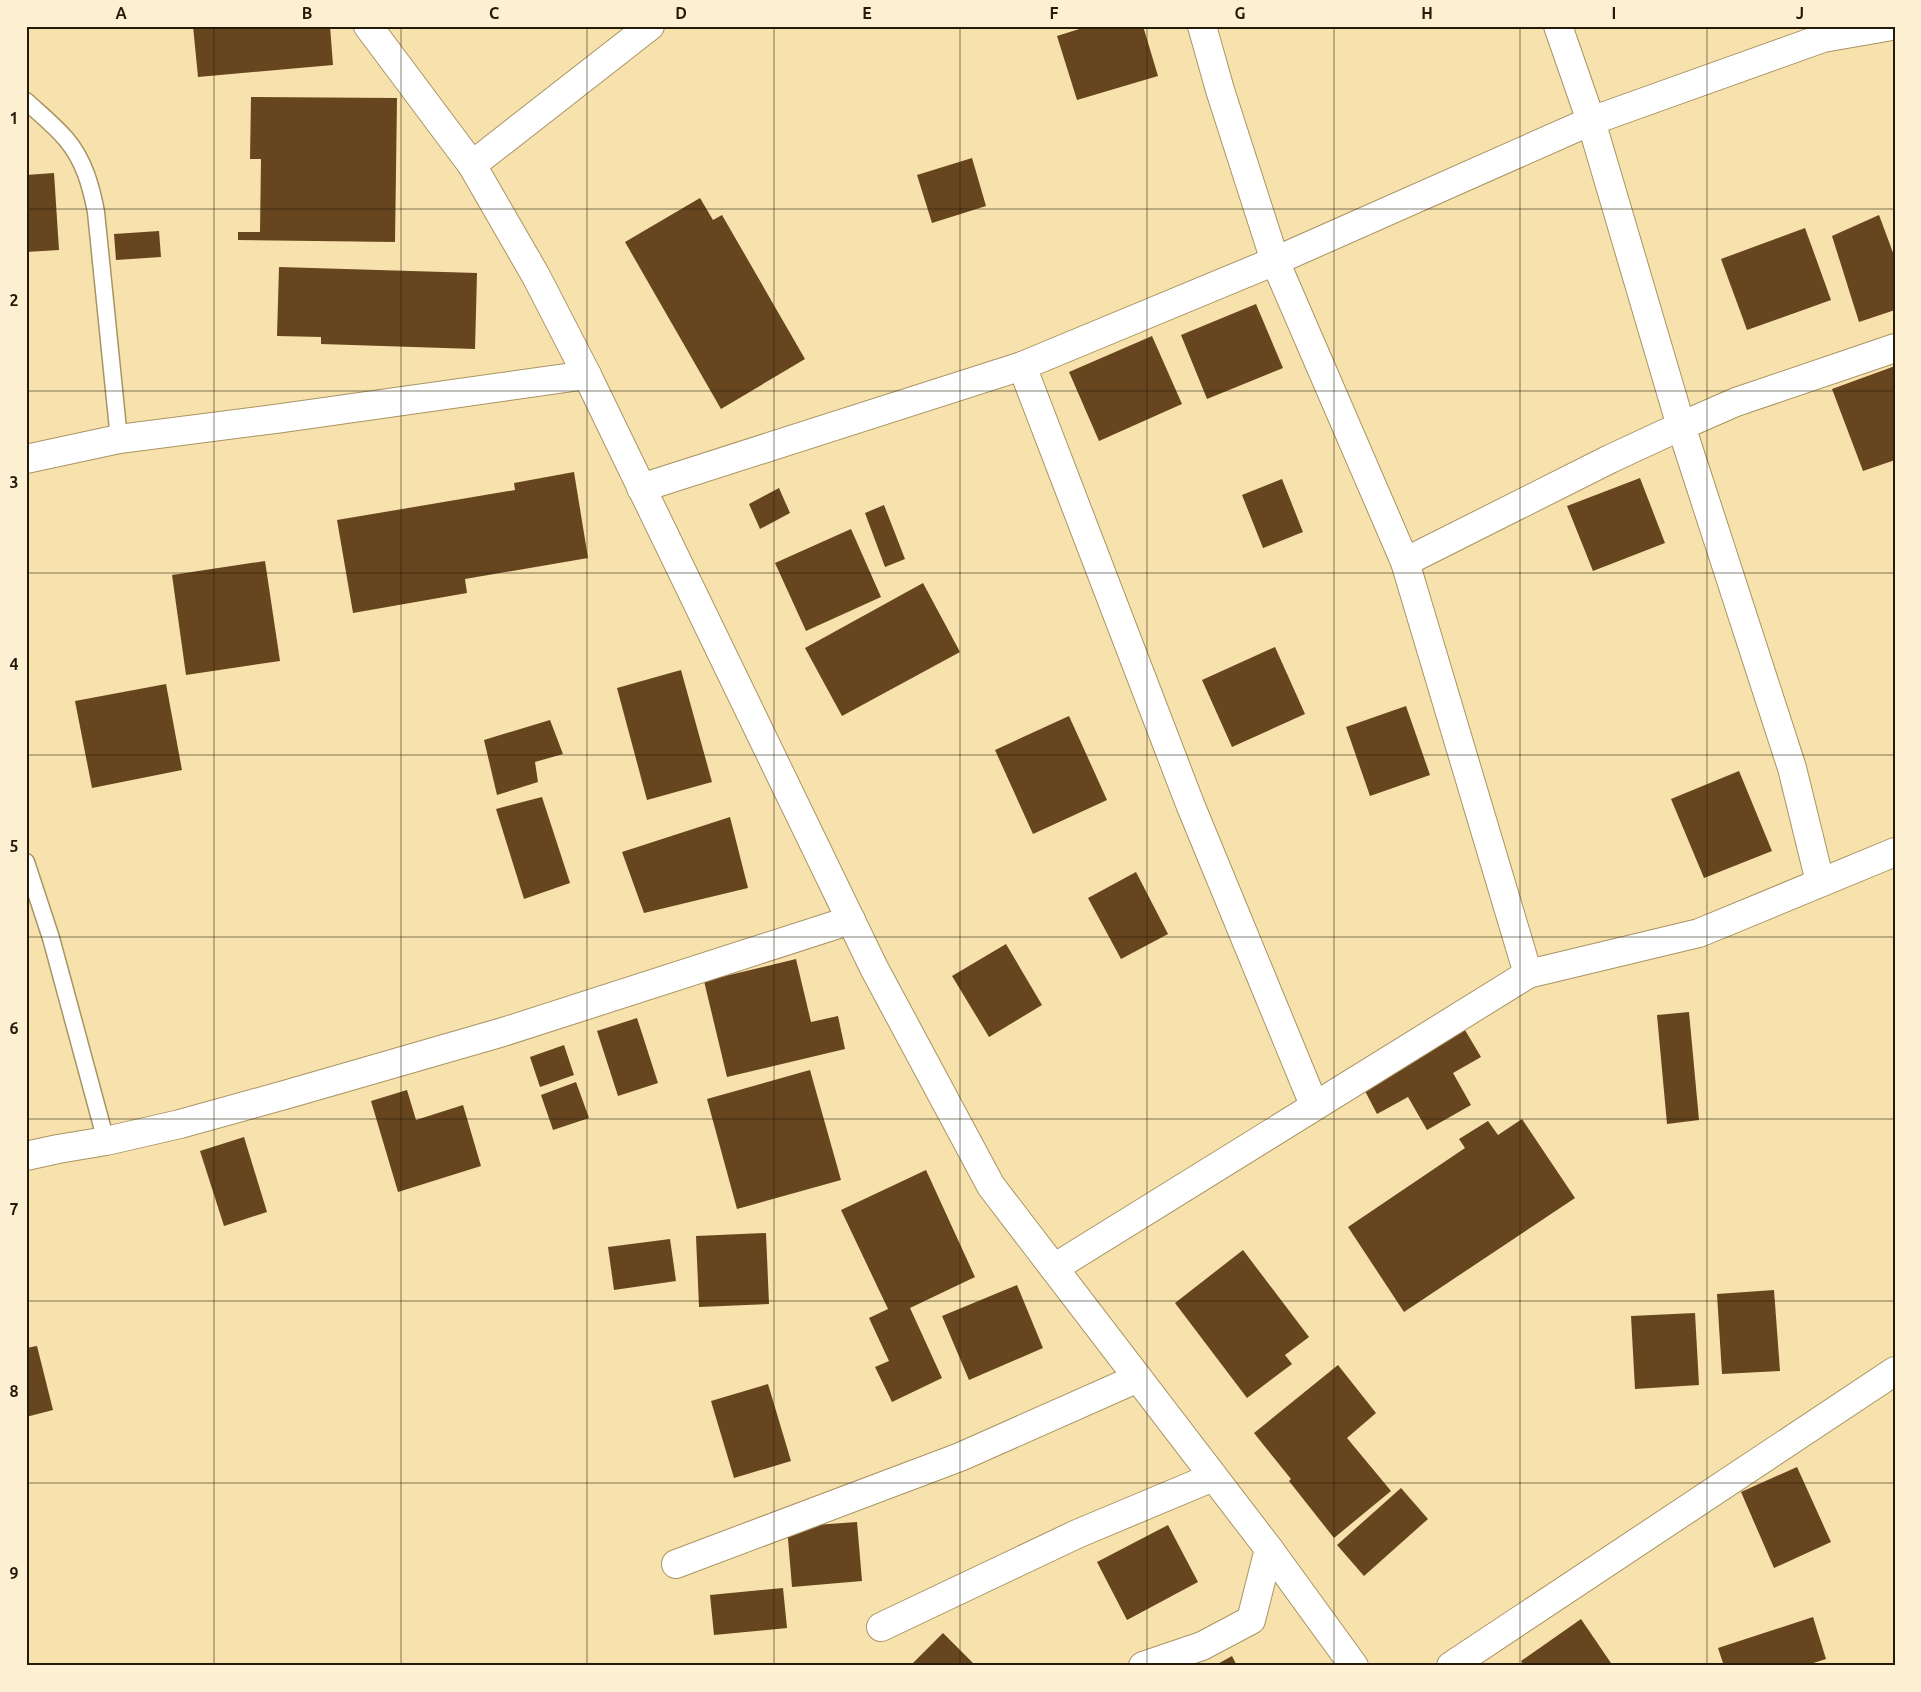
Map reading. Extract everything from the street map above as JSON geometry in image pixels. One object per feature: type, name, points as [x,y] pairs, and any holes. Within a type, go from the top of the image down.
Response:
[{"type":"street","points":[[368,26],[472,165],[536,276],[587,375],[874,968],[991,1186],[1269,1549],[1354,1666]]},
{"type":"street","points":[[472,165],[650,26]]},
{"type":"street","points":[[1202,26],[1220,90],[1275,261],[1405,562],[1528,974]]},
{"type":"street","points":[[1558,26],[1591,121],[1681,426],[1792,768],[1820,882]]},
{"type":"street","points":[[641,488],[1022,366],[1275,261],[1591,121],[1820,32],[1892,26]]},
{"type":"street","points":[[1405,562],[1610,459],[1681,426],[1736,402],[1895,348]]},
{"type":"street","points":[[1022,366],[1190,804],[1314,1105]]},
{"type":"street","points":[[26,459],[119,439],[587,375]]},
{"type":"street","points":[[1054,1268],[1528,974],[1699,933],[1895,852]]},
{"type":"street","points":[[26,1156],[106,1142],[198,1119],[503,1032],[851,920]]},
{"type":"street","points":[[1451,1666],[1895,1371]]},
{"type":"street","points":[[676,1564],[960,1457],[1138,1378]]},
{"type":"street","points":[[881,1627],[1077,1534],[1213,1477]]},
{"type":"street","points":[[1143,1666],[1202,1646],[1251,1620],[1269,1549]]},
{"type":"lane","points":[[26,100],[66,139],[84,169],[92,190],[96,212],[119,439]]},
{"type":"lane","points":[[26,862],[51,938],[106,1142]]},
{"type":"building","points":[[193,26],[330,26],[333,65],[198,77]]},
{"type":"building","points":[[1089,26],[1143,26],[1158,76],[1077,100],[1057,36]]},
{"type":"building","points":[[251,97],[397,98],[395,242],[238,240],[238,232],[260,232],[261,159],[250,159]]},
{"type":"building","points":[[972,158],[986,206],[932,223],[917,175]]},
{"type":"building","points":[[54,173],[59,250],[26,252],[26,175]]},
{"type":"building","points":[[700,198],[713,220],[722,215],[805,359],[721,409],[625,242]]},
{"type":"building","points":[[1879,215],[1895,258],[1895,310],[1859,322],[1832,236]]},
{"type":"building","points":[[1805,228],[1831,300],[1747,330],[1721,259]]},
{"type":"building","points":[[159,231],[161,257],[116,260],[114,234]]},
{"type":"building","points":[[279,267],[477,273],[475,349],[321,344],[321,337],[277,336]]},
{"type":"building","points":[[1256,304],[1283,368],[1207,399],[1181,335]]},
{"type":"building","points":[[1152,336],[1182,404],[1099,441],[1069,372]]},
{"type":"building","points":[[1895,366],[1895,460],[1863,471],[1832,389]]},
{"type":"building","points":[[574,472],[588,558],[465,579],[467,593],[353,613],[337,520],[515,490],[514,483]]},
{"type":"building","points":[[1640,478],[1665,543],[1593,571],[1567,506]]},
{"type":"building","points":[[1282,479],[1303,532],[1263,548],[1242,495]]},
{"type":"building","points":[[779,488],[790,513],[760,529],[749,504]]},
{"type":"building","points":[[884,505],[905,559],[885,567],[865,513]]},
{"type":"building","points":[[851,529],[881,597],[806,631],[775,563]]},
{"type":"building","points":[[265,561],[280,661],[186,675],[172,575]]},
{"type":"building","points":[[923,583],[960,652],[842,716],[805,648]]},
{"type":"building","points":[[1275,647],[1305,714],[1232,747],[1202,680]]},
{"type":"building","points":[[681,670],[712,782],[647,800],[617,688]]},
{"type":"building","points":[[166,684],[182,770],[92,788],[75,701]]},
{"type":"building","points":[[1406,706],[1430,775],[1370,796],[1346,727]]},
{"type":"building","points":[[1069,716],[1107,800],[1033,834],[995,750]]},
{"type":"building","points":[[550,720],[563,754],[535,762],[538,782],[497,795],[484,740]]},
{"type":"building","points":[[1739,771],[1772,851],[1704,878],[1671,799]]},
{"type":"building","points":[[542,797],[570,883],[524,899],[496,809]]},
{"type":"building","points":[[730,817],[748,888],[644,913],[622,852]]},
{"type":"building","points":[[1136,872],[1168,934],[1121,959],[1088,898]]},
{"type":"building","points":[[1006,944],[1042,1005],[989,1037],[952,976]]},
{"type":"building","points":[[796,959],[811,1022],[838,1016],[845,1049],[727,1077],[704,981]]},
{"type":"building","points":[[1689,1012],[1699,1120],[1667,1124],[1657,1015]]},
{"type":"building","points":[[637,1018],[658,1083],[618,1096],[597,1031]]},
{"type":"building","points":[[1462,1025],[1481,1057],[1453,1073],[1471,1105],[1427,1130],[1408,1097],[1377,1114],[1365,1091]]},
{"type":"building","points":[[564,1045],[574,1075],[540,1087],[530,1057]]},
{"type":"building","points":[[810,1070],[841,1180],[737,1209],[707,1099]]},
{"type":"building","points":[[576,1082],[589,1118],[553,1130],[541,1095]]},
{"type":"building","points":[[407,1090],[416,1120],[463,1105],[481,1166],[398,1192],[371,1101]]},
{"type":"building","points":[[1522,1119],[1575,1198],[1404,1312],[1348,1227],[1465,1148],[1459,1139],[1488,1121],[1498,1135]]},
{"type":"building","points":[[244,1137],[267,1212],[224,1226],[200,1151]]},
{"type":"building","points":[[926,1170],[975,1277],[910,1308],[942,1378],[892,1402],[875,1367],[889,1361],[869,1318],[888,1309],[841,1210]]},
{"type":"building","points":[[766,1233],[769,1304],[699,1307],[696,1236]]},
{"type":"building","points":[[670,1239],[676,1281],[614,1290],[608,1247]]},
{"type":"building","points":[[1243,1250],[1309,1337],[1285,1355],[1292,1364],[1247,1398],[1175,1303]]},
{"type":"building","points":[[1017,1285],[1043,1348],[969,1380],[942,1316]]},
{"type":"building","points":[[1774,1290],[1780,1371],[1722,1374],[1717,1294]]},
{"type":"building","points":[[1695,1313],[1699,1385],[1635,1389],[1631,1316]]},
{"type":"building","points":[[37,1346],[53,1410],[26,1417],[26,1348]]},
{"type":"building","points":[[1338,1365],[1376,1413],[1347,1438],[1391,1491],[1334,1538],[1289,1481],[1291,1479],[1254,1433]]},
{"type":"building","points":[[768,1384],[791,1461],[734,1478],[711,1401]]},
{"type":"building","points":[[1797,1467],[1831,1542],[1774,1568],[1741,1492]]},
{"type":"building","points":[[1401,1488],[1428,1519],[1364,1576],[1337,1545]]},
{"type":"building","points":[[857,1522],[862,1581],[792,1587],[787,1527]]},
{"type":"building","points":[[1168,1525],[1198,1582],[1127,1620],[1097,1562]]},
{"type":"building","points":[[783,1588],[787,1628],[714,1635],[710,1595]]},
{"type":"building","points":[[1813,1617],[1826,1659],[1804,1666],[1724,1666],[1718,1648]]},
{"type":"building","points":[[1581,1619],[1613,1666],[1524,1666],[1521,1661]]},
{"type":"building","points":[[943,1633],[976,1666],[910,1666]]},
{"type":"building","points":[[1232,1656],[1237,1666],[1214,1666]]}]
